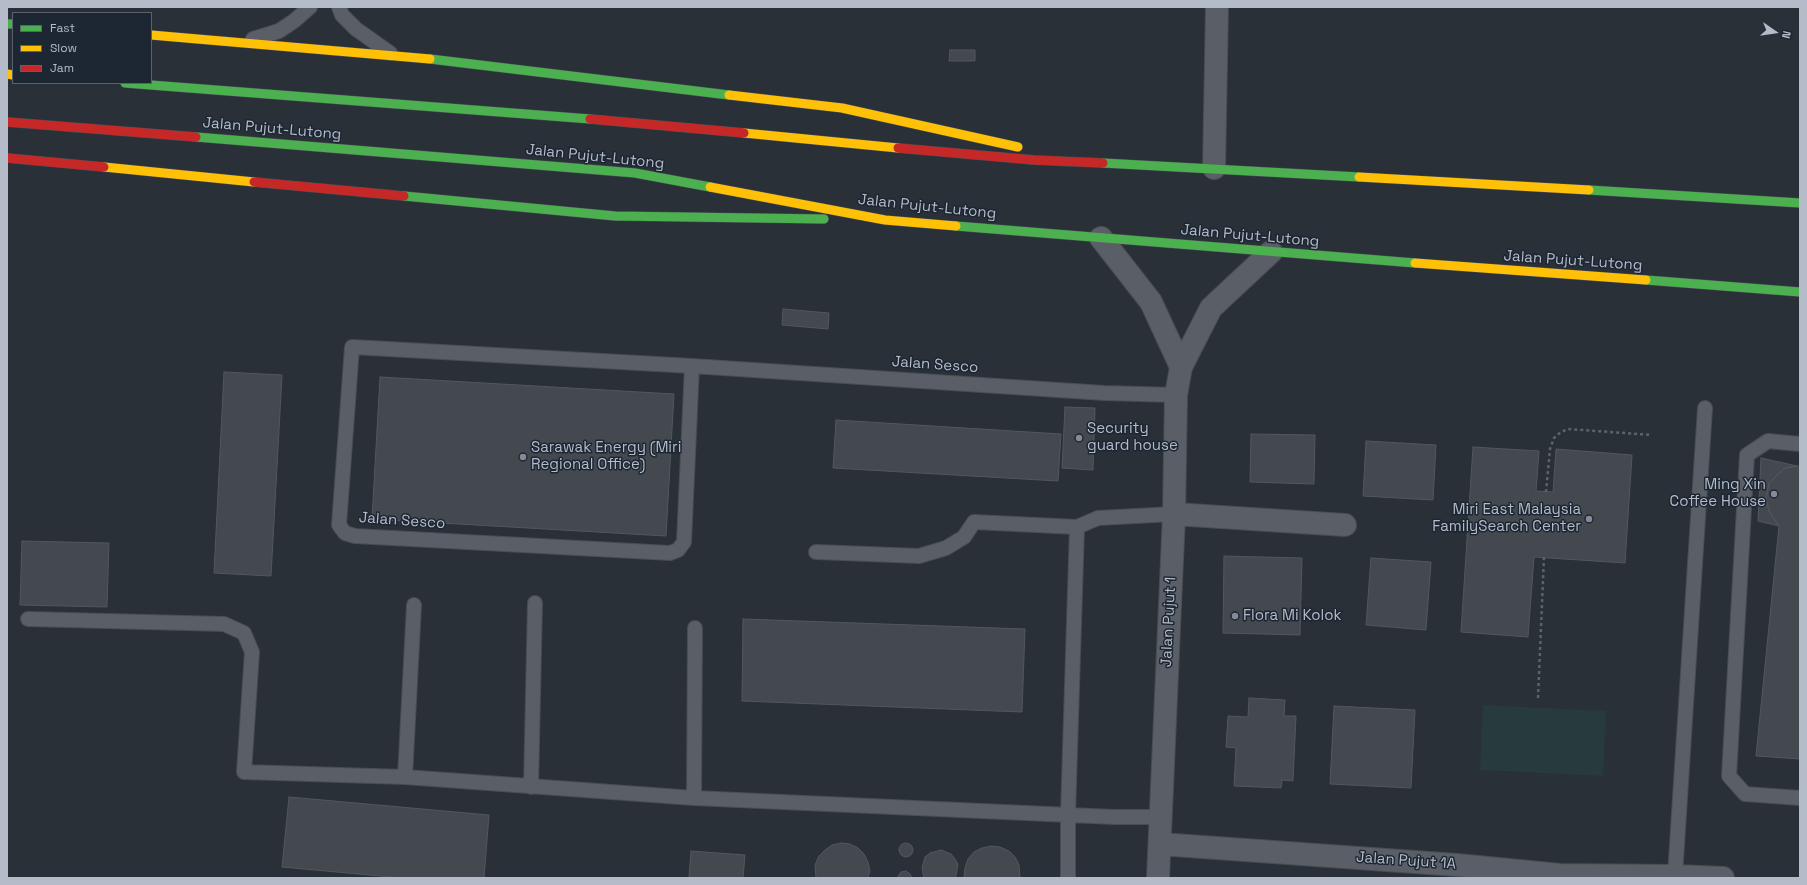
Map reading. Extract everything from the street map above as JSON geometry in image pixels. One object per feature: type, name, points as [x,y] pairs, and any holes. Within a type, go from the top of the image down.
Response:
[{"type":"highway","points":[[152,35],[393,54],[842,108],[1089,163]]},
{"type":"highway","points":[[138,84],[499,111],[1034,160],[1214,168],[1800,203]]},
{"type":"highway","name":"Jalan Pujut-Lutong","points":[[7,122],[636,173],[885,220],[1271,252],[1800,292]]},
{"type":"highway","points":[[7,158],[615,216],[885,220]]},
{"type":"street","points":[[1214,168],[1216,7]]},
{"type":"street","points":[[1101,238],[1151,302],[1181,366]]},
{"type":"street","name":"Jalan Pujut 1","points":[[1158,878],[1174,514],[1176,395],[1181,366],[1211,308],[1271,252]]},
{"type":"street","points":[[1174,514],[1345,525]]},
{"type":"street","name":"Jalan Pujut 1A","points":[[1160,844],[1457,865],[1560,877],[1676,876],[1723,878]]},
{"type":"lane","points":[[243,42],[279,31],[294,21],[310,7]]},
{"type":"lane","points":[[339,7],[342,15],[356,29],[393,54]]},
{"type":"lane","name":"Jalan Sesco","points":[[692,366],[684,542],[678,550],[670,552],[355,536],[345,533],[339,525],[352,347],[692,366],[1104,393],[1176,395]]},
{"type":"lane","points":[[1676,876],[1705,408]]},
{"type":"lane","points":[[1800,444],[1768,441],[1747,455],[1729,776],[1745,794],[1800,798]]},
{"type":"lane","points":[[816,552],[918,556],[946,548],[964,537],[974,522],[1077,527],[1098,518],[1174,514]]},
{"type":"lane","points":[[1068,878],[1068,814],[1077,527]]},
{"type":"lane","points":[[531,787],[535,603]]},
{"type":"lane","points":[[405,777],[414,605]]},
{"type":"lane","points":[[28,619],[224,624],[244,633],[252,652],[244,772],[405,777],[694,798],[1160,817]]},
{"type":"lane","points":[[694,798],[696,628]]},
{"type":"path","points":[[1546,492],[1550,450],[1554,438],[1561,432],[1568,429],[1652,435]]},
{"type":"path","points":[[1538,698],[1544,557]]},
{"type":"green space","points":[[1483,705],[1606,711],[1603,776],[1480,770]]},
{"type":"building","points":[[950,50],[975,50],[975,61],[949,61]]},
{"type":"building","points":[[783,309],[829,313],[828,329],[782,325]]},
{"type":"building","points":[[224,372],[282,375],[271,576],[214,573]]},
{"type":"building","name":"Sarawak Energy (Miri Regional Office)","points":[[380,377],[674,394],[666,536],[372,519]]},
{"type":"building","name":"Security guard house","points":[[1065,407],[1095,408],[1093,470],[1062,468]]},
{"type":"building","points":[[836,420],[1061,434],[1058,481],[833,468]]},
{"type":"building","points":[[1251,434],[1315,435],[1314,484],[1250,482]]},
{"type":"building","points":[[1366,441],[1436,445],[1433,500],[1363,496]]},
{"type":"building","points":[[1473,447],[1539,451],[1536,491],[1553,492],[1556,449],[1632,455],[1625,563],[1534,557],[1528,637],[1461,632]]},
{"type":"building","points":[[1761,458],[1797,466],[1785,468],[1769,483],[1766,498],[1769,511],[1779,526],[1758,521]]},
{"type":"building","points":[[1800,467],[1800,759],[1756,756],[1779,526],[1769,511],[1766,498],[1769,483],[1785,468]]},
{"type":"building","points":[[22,541],[109,543],[107,607],[20,605]]},
{"type":"building","points":[[1224,556],[1302,558],[1300,635],[1223,633]]},
{"type":"building","points":[[1371,558],[1431,562],[1426,630],[1366,625]]},
{"type":"building","points":[[743,619],[1025,629],[1022,712],[742,701]]},
{"type":"building","points":[[1249,698],[1285,700],[1284,716],[1296,716],[1293,781],[1282,780],[1281,788],[1234,786],[1236,748],[1226,747],[1228,716],[1248,717]]},
{"type":"building","points":[[1334,706],[1415,710],[1411,788],[1330,784]]},
{"type":"building","points":[[289,797],[489,815],[484,878],[402,878],[282,867]]},
{"type":"building","points":[[841,843],[850,844],[858,848],[864,854],[870,871],[868,878],[816,878],[815,865],[819,856],[832,845]]},
{"type":"building","points":[[903,843],[909,843],[913,847],[913,853],[909,857],[903,857],[899,853],[899,847]]},
{"type":"building","points":[[991,846],[1000,847],[1009,851],[1015,857],[1019,865],[1020,878],[964,878],[968,859],[974,852]]},
{"type":"building","points":[[941,850],[951,854],[958,864],[955,878],[924,878],[922,868],[925,857],[930,853]]},
{"type":"building","points":[[691,851],[745,855],[743,878],[689,878]]},
{"type":"building","points":[[906,871],[912,878],[897,878],[901,872]]},
{"type":"traffic: fast","points":[[7,24],[12,24]]},
{"type":"traffic: fast","points":[[430,59],[729,95]]},
{"type":"traffic: fast","points":[[138,84],[590,119]]},
{"type":"traffic: fast","points":[[196,137],[635,173],[710,187]]},
{"type":"traffic: fast","points":[[1103,163],[1359,177]]},
{"type":"traffic: fast","points":[[1589,190],[1800,203]]},
{"type":"traffic: fast","points":[[404,196],[615,216],[824,219]]},
{"type":"traffic: fast","points":[[956,226],[1415,263]]},
{"type":"traffic: fast","points":[[1646,280],[1800,292]]},
{"type":"traffic: slow","points":[[152,35],[430,59]]},
{"type":"traffic: slow","points":[[7,74],[12,75]]},
{"type":"traffic: slow","points":[[729,95],[842,108],[1018,147]]},
{"type":"traffic: slow","points":[[744,133],[898,148]]},
{"type":"traffic: slow","points":[[104,167],[254,182]]},
{"type":"traffic: slow","points":[[1359,177],[1589,190]]},
{"type":"traffic: slow","points":[[710,187],[885,220],[956,226]]},
{"type":"traffic: slow","points":[[1415,263],[1646,280]]},
{"type":"traffic: jam","points":[[590,119],[744,133]]},
{"type":"traffic: jam","points":[[7,122],[196,137]]},
{"type":"traffic: jam","points":[[898,148],[1034,160],[1103,163]]},
{"type":"traffic: jam","points":[[7,158],[104,167]]},
{"type":"traffic: jam","points":[[254,182],[404,196]]},
{"type":"place","name":"Security guard house","points":[[1079,438]]},
{"type":"place","name":"Sarawak Energy (Miri Regional Office)","points":[[523,457]]},
{"type":"place","name":"Ming Xin Coffee House","points":[[1774,494]]},
{"type":"place","name":"Miri East Malaysia FamilySearch Center","points":[[1589,519]]},
{"type":"place","name":"Flora Mi Kolok","points":[[1235,616]]}]
